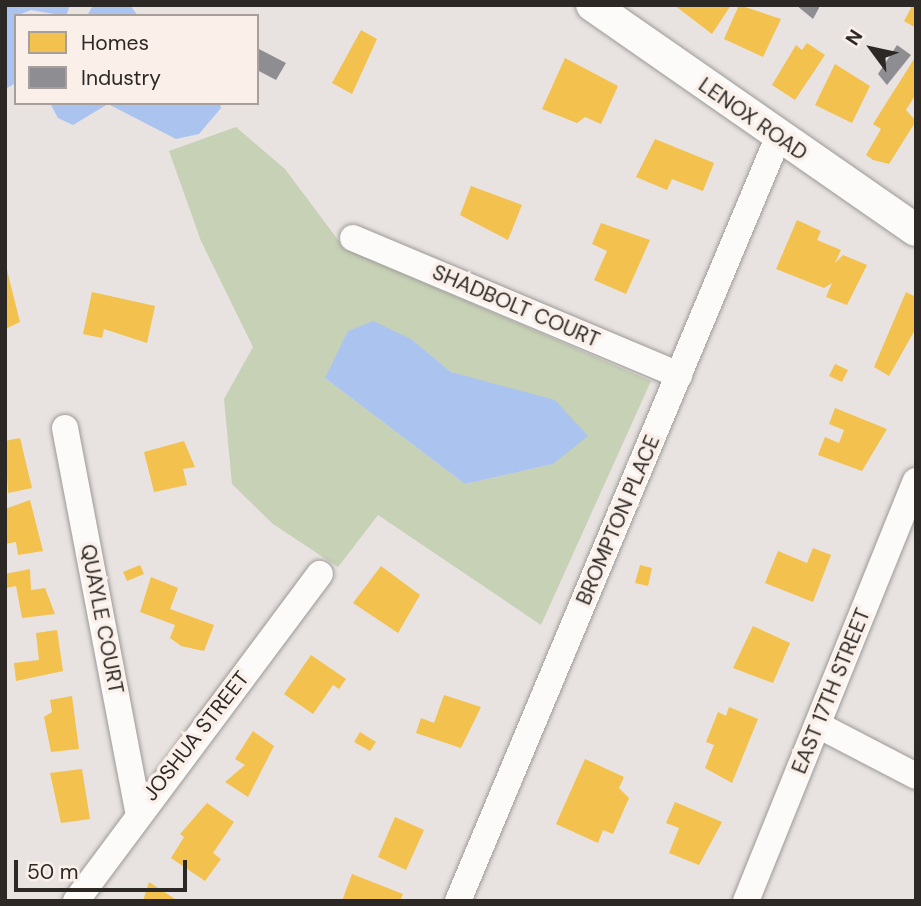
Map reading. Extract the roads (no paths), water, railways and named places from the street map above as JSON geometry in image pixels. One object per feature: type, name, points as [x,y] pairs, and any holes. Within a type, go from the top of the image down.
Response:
[{"type":"street","name":"LENOX ROAD","points":[[592,5],[778,138],[916,230]]},
{"type":"street","name":"BROMPTON PLACE","points":[[458,901],[778,138]]},
{"type":"street","name":"SHADBOLT COURT","points":[[353,237],[679,375]]},
{"type":"street","name":"QUAYLE COURT","points":[[65,428],[138,811]]},
{"type":"street","name":"EAST 17TH STREET","points":[[746,901],[916,481]]},
{"type":"street","name":"JOSHUA STREET","points":[[76,901],[138,811],[320,574]]},
{"type":"street","points":[[818,725],[916,776]]},
{"type":"water","points":[[5,5],[70,5],[67,14],[31,10],[14,14],[14,84],[5,89]]},
{"type":"water","points":[[93,5],[130,5],[137,14],[88,14]]},
{"type":"water","points":[[51,105],[106,105],[73,125],[58,118]]},
{"type":"water","points":[[110,105],[220,105],[221,108],[199,134],[176,139]]},
{"type":"water","points":[[373,321],[411,339],[451,372],[555,400],[588,436],[553,464],[465,484],[325,378],[348,331]]}]
